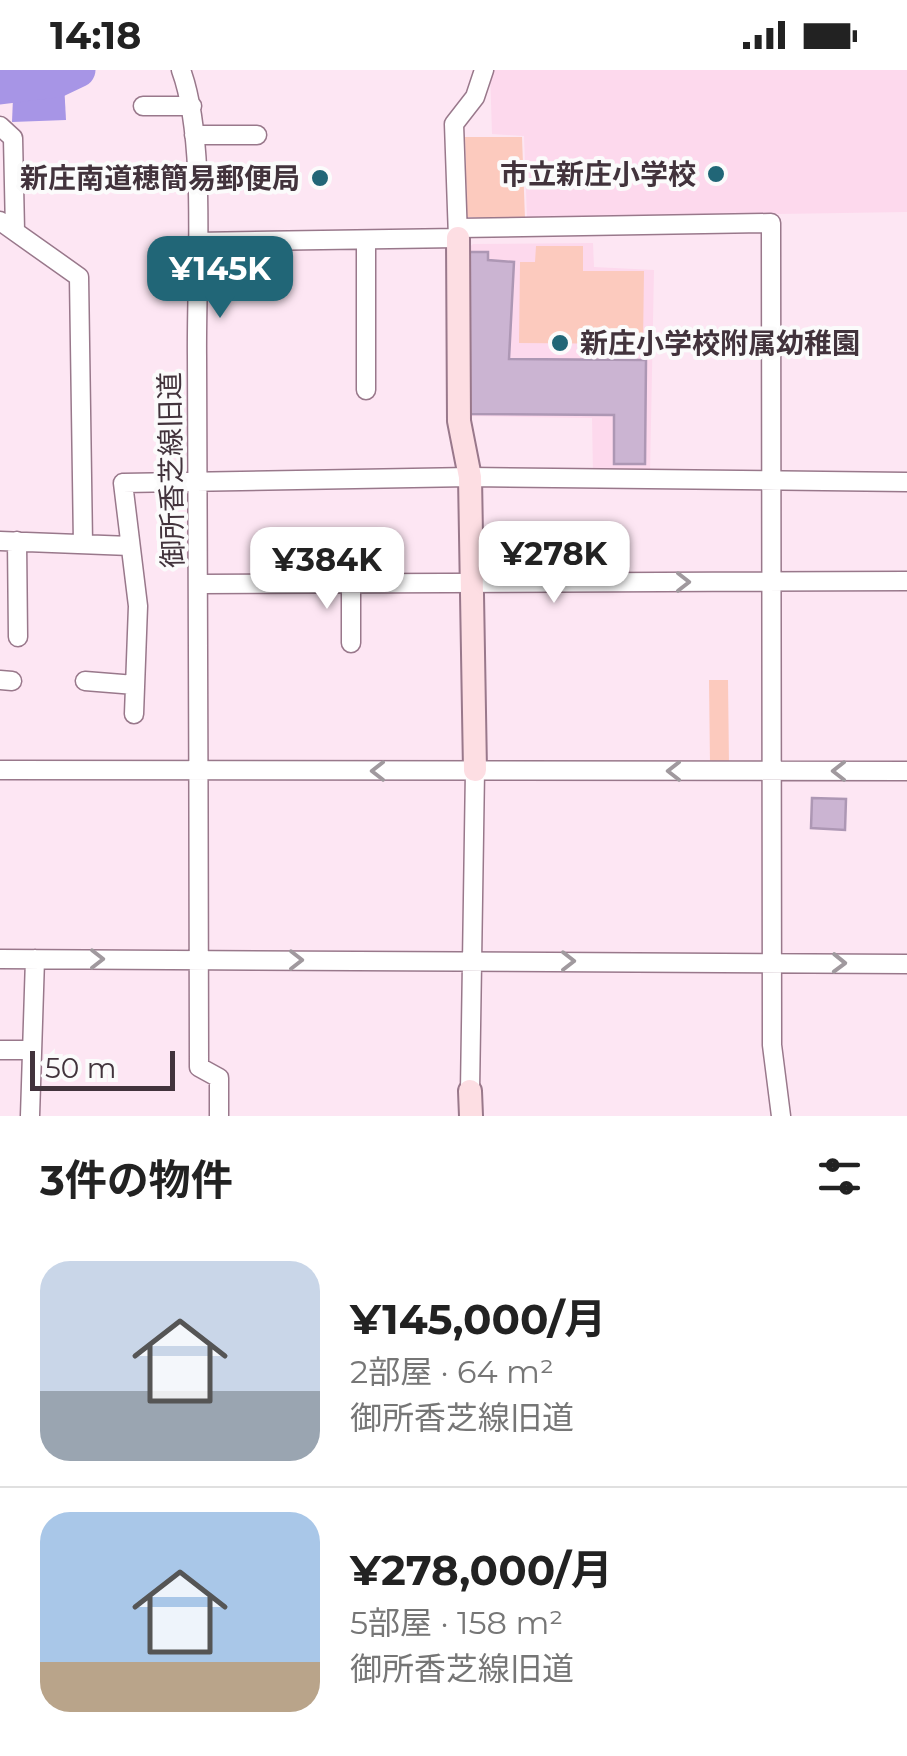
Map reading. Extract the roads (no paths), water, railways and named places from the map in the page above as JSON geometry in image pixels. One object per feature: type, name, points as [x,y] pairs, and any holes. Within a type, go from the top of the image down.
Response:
[{"type":"street","name":"御所香芝線旧道","points":[[181,70],[192,106],[194,135],[201,584],[907,581]]},
{"type":"street","points":[[471,1116],[474,582],[470,477],[459,421],[454,124],[474,97],[484,70]]},
{"type":"street","points":[[143,106],[192,106]]},
{"type":"street","points":[[0,126],[12,138],[8,226],[80,277],[84,544]]},
{"type":"street","points":[[194,135],[257,135]]},
{"type":"street","points":[[90,180],[195,178]]},
{"type":"street","points":[[196,242],[366,240],[458,233],[770,224],[772,1045],[781,1116]]},
{"type":"street","points":[[366,240],[366,390]]},
{"type":"street","points":[[134,714],[138,606],[123,483],[470,477],[907,482]]},
{"type":"street","points":[[18,637],[9,542],[130,546]]},
{"type":"street","points":[[351,582],[351,643]]},
{"type":"street","points":[[201,584],[198,1068],[219,1078],[219,1116]]},
{"type":"street","points":[[85,682],[135,685]]},
{"type":"street","points":[[0,770],[907,771]]},
{"type":"street","points":[[0,959],[907,964]]},
{"type":"street","points":[[30,1116],[35,959]]},
{"type":"street","points":[[0,1050],[32,1050]]},
{"type":"waterway","points":[[0,87],[57,80],[78,70]]},
{"type":"place","name":"市立新庄小学校","points":[[716,174]]},
{"type":"place","name":"新庄南道穂簡易郵便局","points":[[320,178]]},
{"type":"place","name":"新庄小学校附属幼稚園","points":[[560,343]]}]
